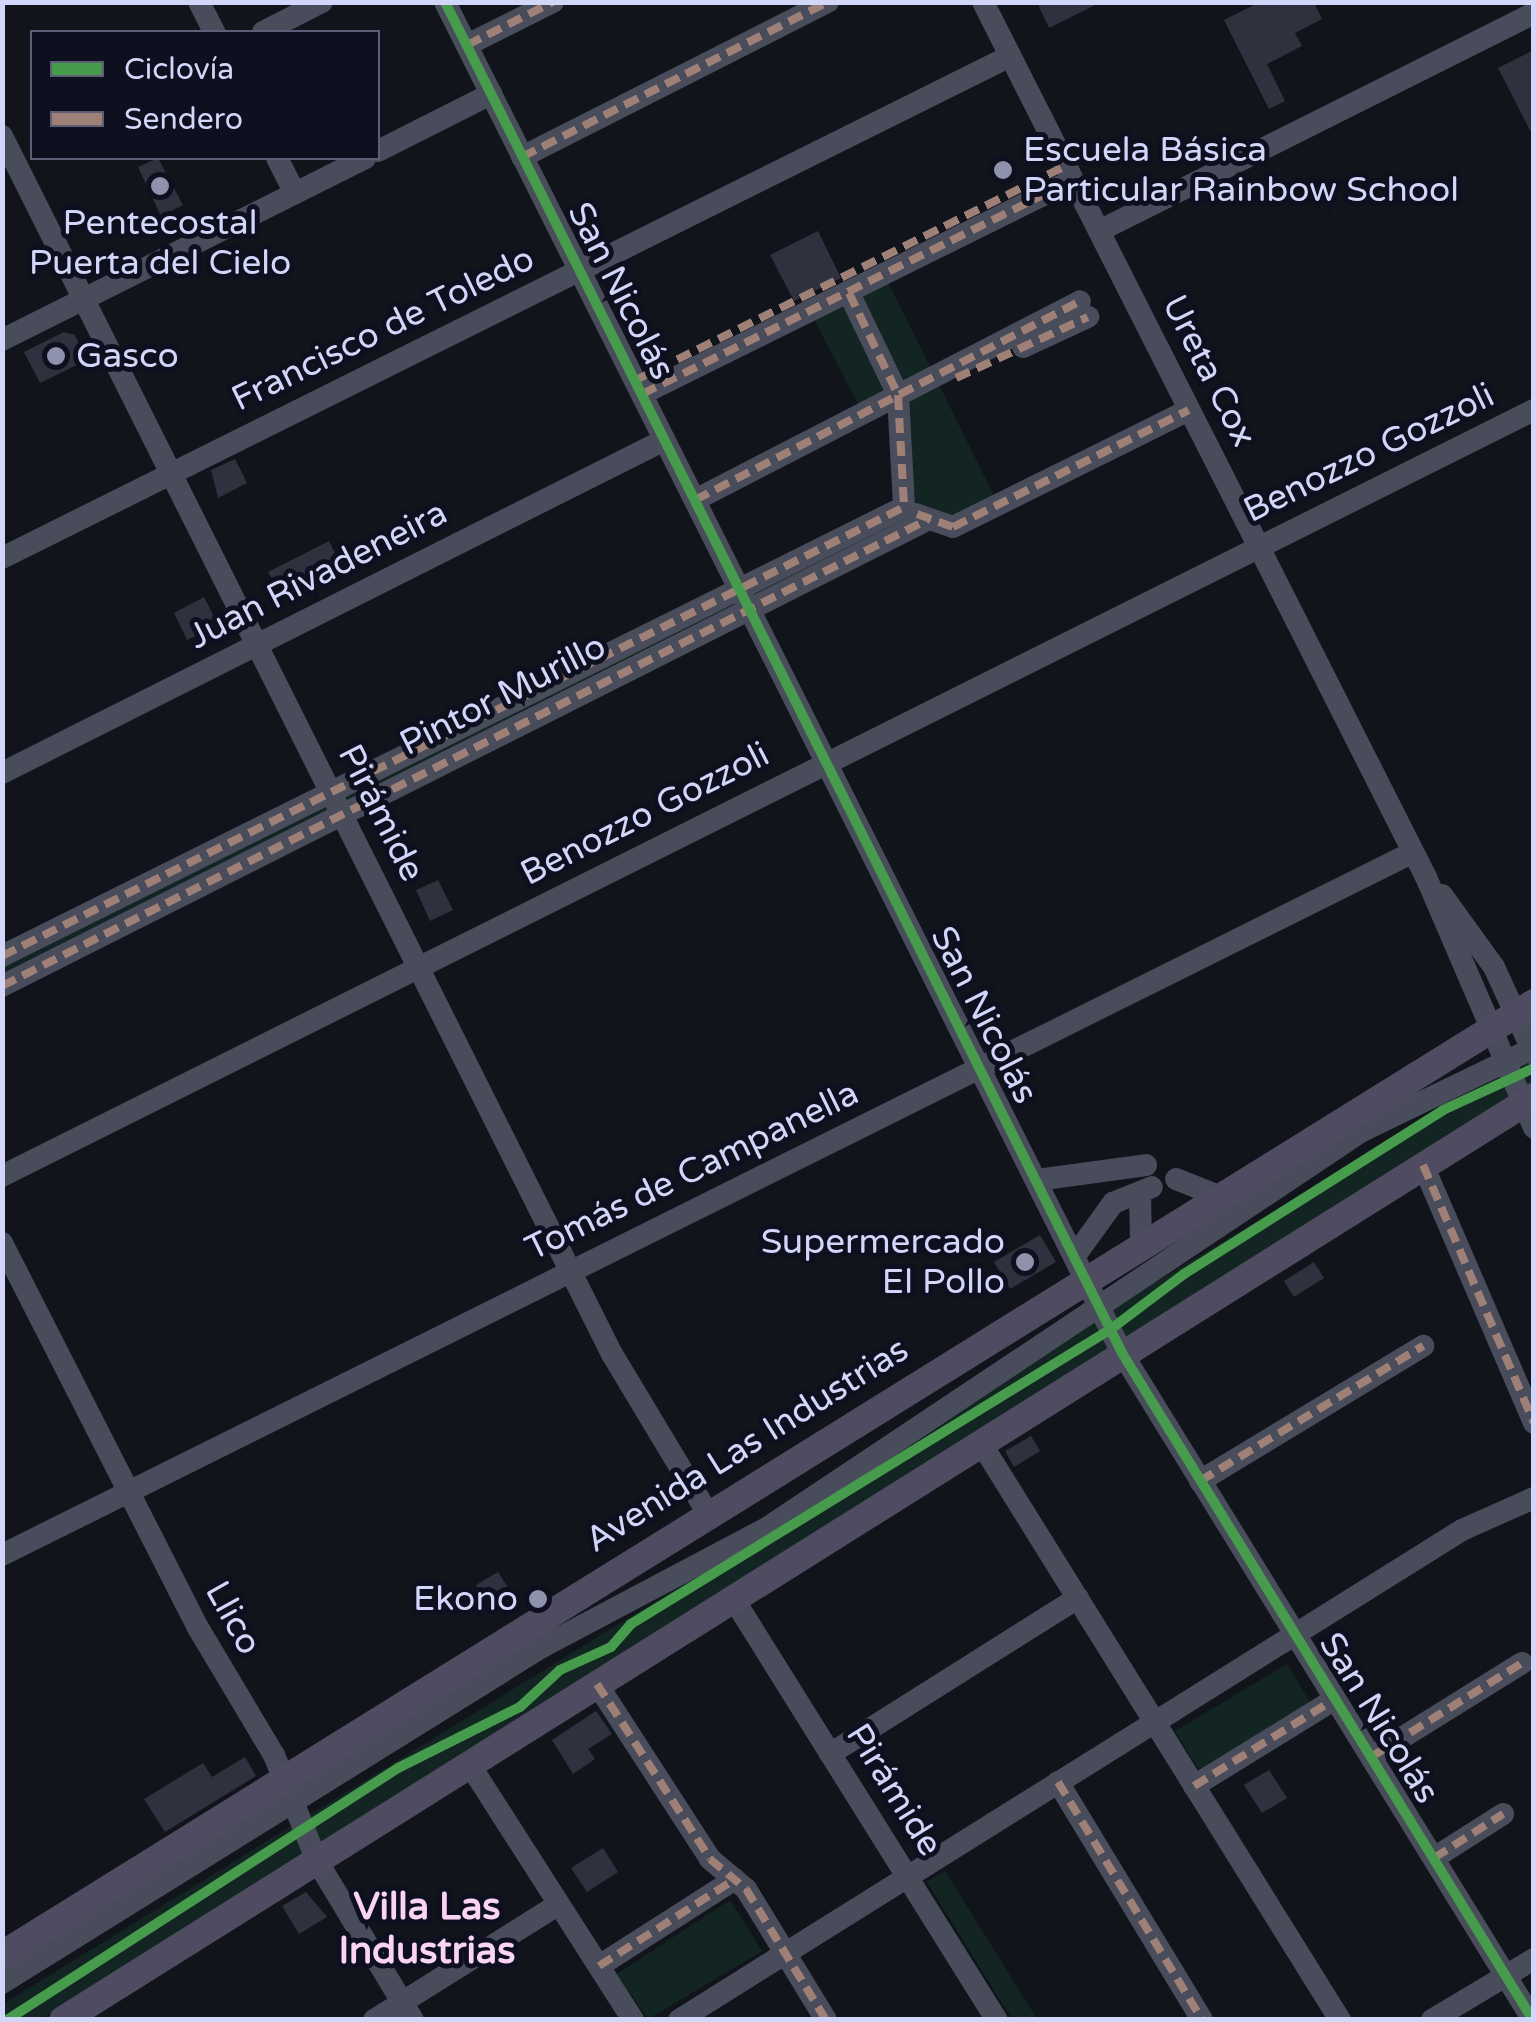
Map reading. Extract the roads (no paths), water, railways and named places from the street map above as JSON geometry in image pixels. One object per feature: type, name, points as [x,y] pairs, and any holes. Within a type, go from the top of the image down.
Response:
[{"type":"main road","name":"Avenida Las Industrias","points":[[2,1954],[291,1793],[708,1514],[1091,1283],[1142,1241],[1216,1195],[1498,1048],[1524,1009]]},
{"type":"main road","points":[[63,2020],[1423,1165],[1530,1109]]},
{"type":"street","points":[[199,2],[213,30]]},
{"type":"street","points":[[266,30],[322,2]]},
{"type":"street","name":"San Nicolás","points":[[445,2],[1091,1283],[1122,1353],[1532,2020]]},
{"type":"street","points":[[467,46],[553,2]]},
{"type":"street","points":[[522,157],[828,2]]},
{"type":"street","name":"Ureta Cox","points":[[983,2],[1426,877],[1498,1048],[1530,1109]]},
{"type":"street","points":[[1099,231],[1534,14]]},
{"type":"street","name":"Francisco de Toledo","points":[[2,558],[1010,56]]},
{"type":"street","points":[[380,150],[491,94]]},
{"type":"street","name":"Pirámide","points":[[2,136],[8,162],[84,298],[571,1269],[708,1514]]},
{"type":"street","points":[[278,160],[295,193]]},
{"type":"street","points":[[2,340],[361,160]]},
{"type":"street","points":[[639,387],[849,294],[1070,173]]},
{"type":"street","points":[[639,387],[1070,173]]},
{"type":"street","points":[[849,294],[898,399],[904,507],[927,520]]},
{"type":"street","points":[[694,500],[1084,309]]},
{"type":"street","name":"Pintor Murillo","points":[[2,956],[331,790],[744,600],[927,520],[953,527],[1189,410]]},
{"type":"street","name":"Benozzo Gozzoli","points":[[2,1176],[1534,410]]},
{"type":"street","name":"Juan Rivadeneira","points":[[2,773],[664,440]]},
{"type":"street","name":"Pintor Murillo","points":[[2,986],[343,815],[744,600],[904,507]]},
{"type":"street","name":"Tomás de Campanella","points":[[2,1555],[1413,852]]},
{"type":"street","name":"Ureta Cox","points":[[1426,877],[1481,946],[1524,1009],[1532,1046]]},
{"type":"street","points":[[2,1972],[291,1793],[542,1646],[768,1528],[1091,1283],[1359,1122],[1498,1048],[1532,1046]]},
{"type":"street","points":[[1423,1165],[1534,1423]]},
{"type":"street","points":[[1091,1283],[1112,1204],[1097,1173]]},
{"type":"street","points":[[1038,1180],[1097,1173],[1146,1182]]},
{"type":"street","points":[[1176,1179],[1216,1195]]},
{"type":"street","points":[[1112,1204],[1146,1182]]},
{"type":"street","points":[[1142,1241],[1146,1182]]},
{"type":"street","name":"Llico","points":[[2,1243],[128,1492],[291,1793],[317,1861],[407,2011]]},
{"type":"street","points":[[1200,1481],[1422,1346]]},
{"type":"street","points":[[981,1443],[1340,2020]]},
{"type":"street","points":[[679,2020],[1462,1530],[1534,1498]]},
{"type":"street","name":"Pirámide","points":[[733,1598],[997,2020]]},
{"type":"street","points":[[830,1754],[1078,1598]]},
{"type":"street","points":[[1372,1757],[1522,1664]]},
{"type":"street","points":[[598,1684],[710,1859],[734,1879],[826,2020]]},
{"type":"street","points":[[1194,1786],[1335,1699]]},
{"type":"street","points":[[470,1765],[633,2020]]},
{"type":"street","points":[[1058,1782],[1202,2020]]},
{"type":"street","points":[[2,1983],[291,1793]]},
{"type":"street","points":[[1434,1858],[1503,1814]]},
{"type":"street","points":[[599,1966],[734,1879]]},
{"type":"street","points":[[374,2020],[407,2011],[559,1904]]},
{"type":"street","points":[[1432,2020],[1534,1959]]},
{"type":"place","name":"Escuela Básica Particular Rainbow School","points":[[1003,170]]},
{"type":"place","name":"Pentecostal Puerta del Cielo","points":[[160,186]]},
{"type":"place","name":"Gasco","points":[[56,356]]},
{"type":"place","name":"Supermercado El Pollo","points":[[1025,1262]]},
{"type":"place","name":"Ekono","points":[[538,1599]]},
{"type":"district","name":"Villa Las Industrias","points":[[427,1930]]}]
